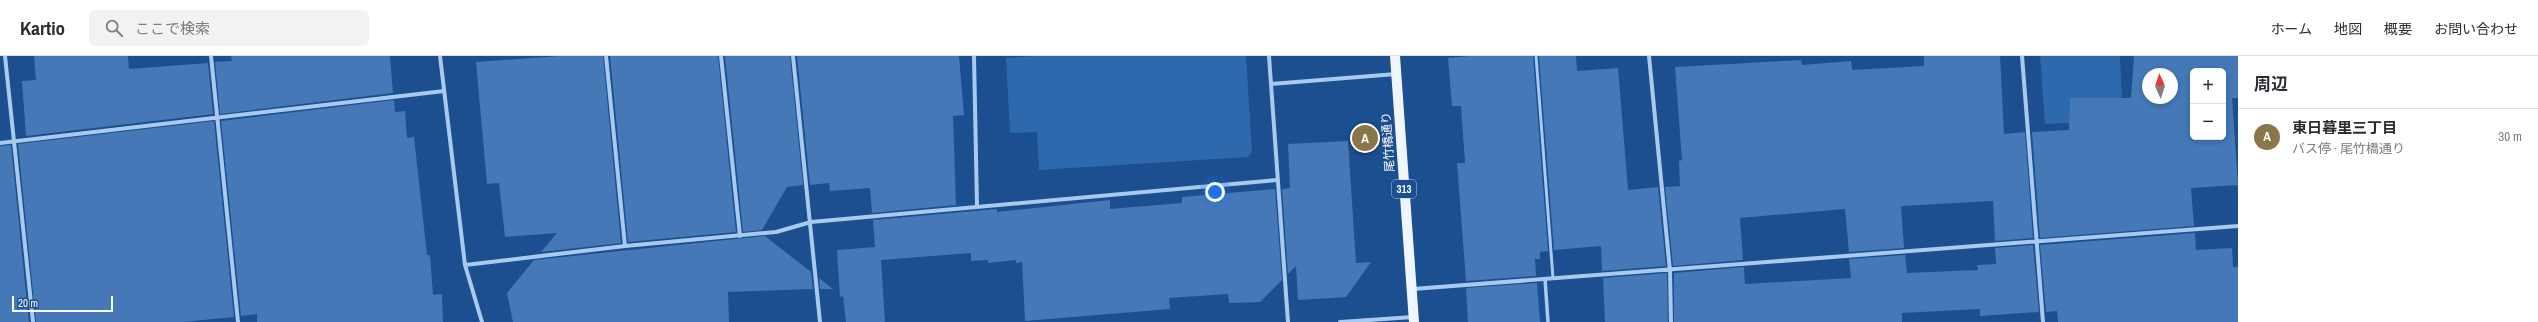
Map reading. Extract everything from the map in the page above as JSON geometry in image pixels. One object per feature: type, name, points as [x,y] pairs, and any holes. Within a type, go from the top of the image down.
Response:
[{"type":"main road","name":"尾竹橋通り","points":[[1395,56],[1414,320]]},
{"type":"street","points":[[5,56],[32,322]]},
{"type":"street","points":[[211,56],[238,322]]},
{"type":"street","points":[[440,56],[465,265],[482,322]]},
{"type":"street","points":[[606,56],[625,246]]},
{"type":"street","points":[[721,56],[740,236]]},
{"type":"street","points":[[793,56],[820,322]]},
{"type":"street","points":[[974,56],[977,206]]},
{"type":"street","points":[[1269,56],[1288,322]]},
{"type":"street","points":[[1648,56],[1670,271],[1671,322]]},
{"type":"street","points":[[2022,56],[2043,322]]},
{"type":"street","points":[[1271,84],[1396,74]]},
{"type":"street","points":[[0,143],[444,91]]},
{"type":"street","points":[[465,265],[625,246],[776,232],[810,222],[1277,180]]},
{"type":"street","points":[[1411,289],[1670,271],[2238,226]]},
{"type":"street","points":[[1545,279],[1548,322]]},
{"type":"street","points":[[1340,322],[1414,320]]},
{"type":"lane","points":[[1536,56],[1553,278]]},
{"type":"shaded area","points":[[1037,56],[1246,56],[1252,152],[1248,157],[1039,170],[1037,132],[1010,133],[1006,58]]},
{"type":"shaded area","points":[[2040,56],[2120,56],[2123,120],[2045,124]]},
{"type":"building","points":[[34,56],[128,56],[129,69],[208,63],[213,114],[26,136],[22,81],[36,80]]},
{"type":"building","points":[[231,56],[390,56],[393,93],[220,114],[215,62],[232,61]]},
{"type":"building","points":[[559,56],[603,56],[621,243],[541,252],[557,233],[505,237],[499,183],[487,184],[476,62]]},
{"type":"building","points":[[610,56],[718,56],[736,232],[628,242]]},
{"type":"building","points":[[725,56],[790,56],[803,185],[787,187],[762,230],[743,232]]},
{"type":"building","points":[[797,56],[959,56],[964,115],[953,116],[956,205],[872,213],[870,188],[830,191],[829,183],[810,185]]},
{"type":"building","points":[[1470,56],[1533,56],[1548,251],[1540,252],[1540,259],[1535,259],[1536,276],[1466,281],[1457,163],[1465,163],[1461,106],[1452,106],[1448,58]]},
{"type":"building","points":[[1539,56],[1576,56],[1577,71],[1618,68],[1628,190],[1658,187],[1666,266],[1602,271],[1601,246],[1554,250]]},
{"type":"building","points":[[1924,56],[2000,56],[2004,134],[2025,132],[2033,238],[1995,241],[1993,201],[1901,206],[1904,248],[1849,252],[1845,209],[1740,218],[1743,260],[1673,266],[1665,187],[1680,186],[1679,161],[1682,160],[1675,67],[1801,60],[1802,65],[1851,61],[1852,70],[1924,66]]},
{"type":"building","points":[[2134,56],[2238,56],[2238,98],[2232,98],[2238,185],[2191,188],[2194,226],[2040,238],[2032,132],[2069,130],[2070,98],[2131,98]]},
{"type":"building","points":[[394,100],[395,112],[405,111],[407,138],[414,137],[427,255],[430,255],[433,295],[442,294],[443,322],[257,322],[257,314],[241,316],[221,121]]},
{"type":"building","points":[[214,121],[234,317],[183,322],[36,322],[18,144]]},
{"type":"building","points":[[1348,141],[1356,263],[1371,262],[1346,297],[1298,300],[1296,266],[1288,274],[1282,189],[1290,188],[1288,144]]},
{"type":"building","points":[[11,145],[29,322],[0,322],[0,146]]},
{"type":"building","points":[[1275,189],[1282,280],[1260,302],[1229,303],[1228,294],[1169,298],[1170,309],[1025,321],[1022,262],[1016,263],[1016,260],[988,263],[988,260],[971,261],[971,253],[881,260],[885,322],[846,322],[843,296],[840,297],[837,250],[875,247],[873,220],[997,209],[997,212],[1110,200],[1110,209],[1182,203],[1182,197]]},
{"type":"building","points":[[2195,233],[2196,250],[2232,248],[2233,267],[2238,267],[2238,322],[2058,322],[2057,311],[2046,312],[2040,245]]},
{"type":"building","points":[[765,236],[811,272],[813,289],[728,292],[729,322],[513,322],[507,293],[534,260]]},
{"type":"building","points":[[2033,245],[2039,312],[1980,316],[1980,309],[1902,313],[1902,322],[1674,322],[1674,273],[1744,267],[1745,284],[1851,278],[1849,259],[1905,255],[1907,273],[1978,270],[1977,265],[1996,264],[1995,248]]},
{"type":"building","points":[[1667,273],[1668,322],[1605,322],[1603,278]]},
{"type":"building","points":[[819,278],[833,289],[820,289]]},
{"type":"building","points":[[1537,283],[1540,322],[1468,322],[1466,288]]},
{"type":"place","name":"東日暮里三丁目","points":[[1365,138]]}]
